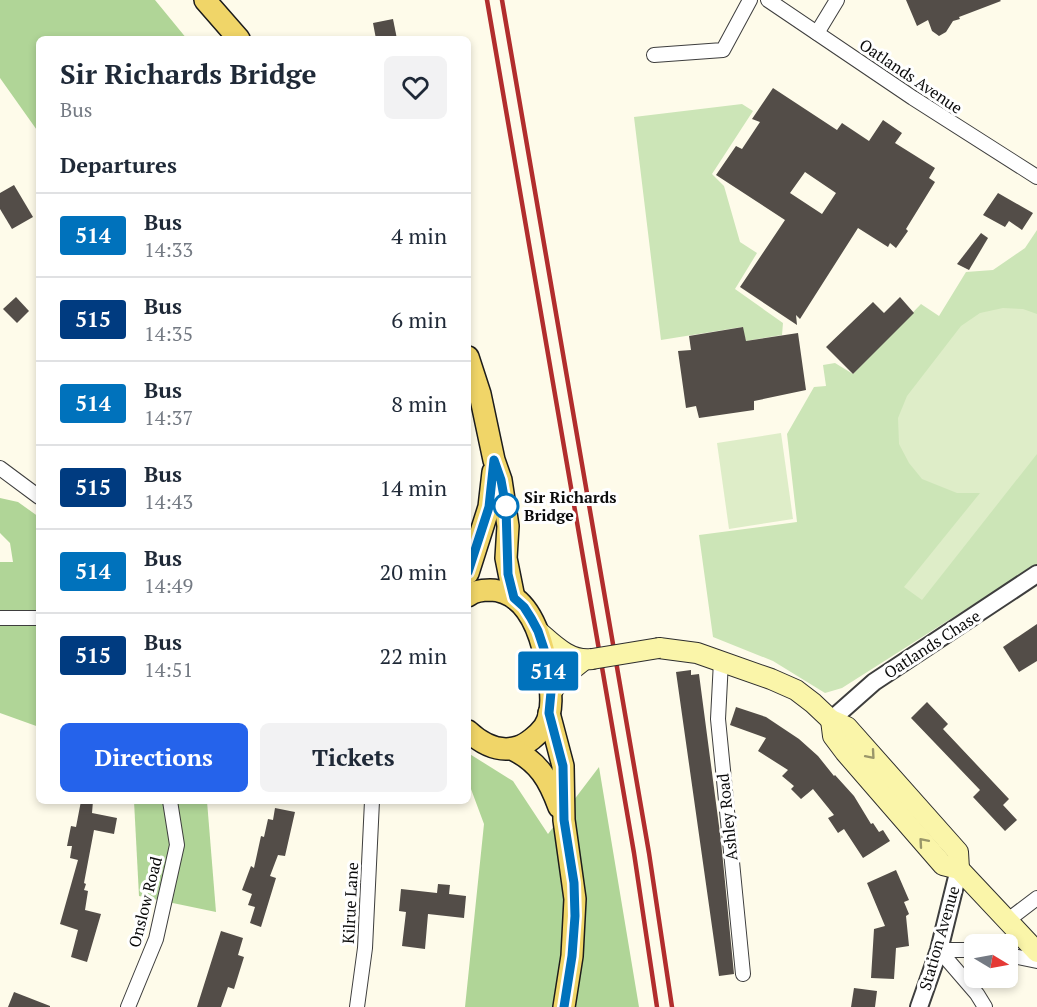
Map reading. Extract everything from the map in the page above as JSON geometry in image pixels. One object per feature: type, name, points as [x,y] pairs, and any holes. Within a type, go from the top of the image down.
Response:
[{"type":"main road","points":[[205,0],[236,36]]},
{"type":"main road","points":[[471,366],[501,480],[506,508],[506,558],[514,598]]},
{"type":"main road","points":[[471,564],[489,507],[494,460]]},
{"type":"main road","points":[[471,595],[483,590],[493,590],[504,591],[514,598],[524,607],[538,631],[544,649],[551,692],[549,713],[544,727],[536,735],[524,745],[512,749]]},
{"type":"main road","points":[[538,631],[562,652],[588,659],[659,648],[681,649],[721,661],[796,690],[831,720],[847,727],[958,852],[959,869],[1037,952]]},
{"type":"main road","points":[[551,692],[564,676],[588,659]]},
{"type":"main road","points":[[549,713],[563,766],[564,820],[574,883],[575,916],[572,956],[564,1007]]},
{"type":"main road","points":[[471,733],[484,744],[512,749],[524,755],[542,770],[564,820]]},
{"type":"street","points":[[654,55],[723,50],[750,0]]},
{"type":"street","name":"Oatlands Avenue","points":[[768,0],[913,98],[1035,172]]},
{"type":"street","points":[[817,33],[837,0]]},
{"type":"street","points":[[0,468],[36,495]]},
{"type":"street","name":"Oatlands Chase","points":[[831,720],[874,682],[1037,574]]},
{"type":"street","points":[[0,618],[36,618]]},
{"type":"street","name":"Ashley Road","points":[[721,661],[717,719],[743,974]]},
{"type":"street","name":"Onslow Road","points":[[128,1007],[156,939],[177,845],[170,804]]},
{"type":"street","name":"Kilrue Lane","points":[[357,1007],[365,948],[372,804]]},
{"type":"street","name":"Station Avenue","points":[[919,1007],[939,950],[959,869]]},
{"type":"street","points":[[1008,920],[1037,898]]},
{"type":"street","points":[[939,950],[964,950]]},
{"type":"street","points":[[939,950],[977,994],[985,1007]]},
{"type":"street","points":[[1018,957],[1037,961]]},
{"type":"green space","points":[[0,0],[155,0],[185,36],[36,36],[36,129],[0,78]]},
{"type":"green space","points":[[742,104],[753,111],[712,174],[724,186],[740,242],[757,253],[735,289],[783,323],[782,335],[746,341],[742,327],[661,340],[634,117]]},
{"type":"green space","points":[[1037,230],[1037,564],[842,688],[825,693],[773,661],[713,637],[699,535],[797,522],[787,434],[814,387],[826,386],[823,365],[835,363],[853,374],[921,304],[939,316],[966,272],[993,270],[1025,248]]},
{"type":"green space","points":[[1003,308],[1023,309],[1037,314],[1037,454],[922,600],[904,587],[980,493],[957,493],[922,479],[909,463],[899,444],[898,418],[907,396],[961,326],[980,313]]},
{"type":"green space","points":[[781,433],[793,519],[729,529],[717,443]]},
{"type":"green space","points":[[0,498],[18,502],[36,515],[36,726],[0,713],[0,562],[13,562],[10,543],[0,533]]},
{"type":"green space","points":[[471,755],[513,781],[548,834],[599,767],[639,1007],[465,1007],[484,824],[471,789]]},
{"type":"green space","points":[[134,804],[207,804],[216,912],[139,896]]},
{"type":"building","points":[[906,0],[1001,1],[959,17],[960,19],[953,21],[946,32],[939,36],[932,31],[928,20],[917,26]]},
{"type":"building","points":[[393,19],[396,36],[375,36],[373,23]]},
{"type":"building","points":[[773,88],[837,130],[842,123],[869,141],[883,120],[902,133],[895,143],[935,168],[929,178],[935,182],[896,248],[890,243],[888,247],[858,228],[800,319],[796,315],[797,325],[740,287],[785,220],[716,175],[736,146],[742,149],[760,122],[752,119]],"holes":[[[805,172],[836,193],[822,214],[790,193]]]},
{"type":"building","points":[[14,185],[33,217],[12,229],[0,209],[0,193]]},
{"type":"building","points":[[998,193],[1033,213],[1022,230],[1009,221],[1005,227],[983,215]]},
{"type":"building","points":[[981,233],[988,238],[969,270],[957,264]]},
{"type":"building","points":[[16,297],[29,311],[17,323],[3,309]]},
{"type":"building","points":[[900,297],[914,313],[853,374],[826,347],[873,302],[884,313]]},
{"type":"building","points":[[743,327],[746,341],[798,333],[806,390],[754,401],[754,410],[699,418],[696,406],[686,408],[678,351],[691,350],[689,336]]},
{"type":"building","points":[[1037,624],[1037,661],[1019,672],[1003,647]]},
{"type":"building","points":[[691,670],[691,675],[699,674],[721,841],[734,974],[719,976],[676,672]]},
{"type":"building","points":[[927,702],[948,724],[943,729],[1009,799],[1003,805],[1017,820],[1005,831],[973,797],[980,790],[911,718]]},
{"type":"building","points":[[736,707],[766,717],[799,739],[818,756],[854,796],[871,824],[873,823],[879,832],[883,830],[890,841],[863,858],[844,829],[838,833],[828,818],[834,815],[813,789],[801,799],[791,789],[794,786],[782,776],[788,770],[758,751],[766,738],[730,725]]},
{"type":"building","points":[[80,804],[93,804],[92,813],[117,818],[114,834],[94,830],[84,883],[86,884],[84,890],[88,891],[85,910],[101,914],[87,962],[71,957],[78,930],[60,924],[78,860],[70,858],[72,846],[67,846],[71,826],[76,827]]},
{"type":"building","points":[[275,808],[295,812],[285,856],[278,855],[270,876],[276,878],[261,927],[250,923],[255,907],[248,905],[252,894],[242,890],[251,866],[254,868],[261,836],[264,837],[268,819],[273,820]]},
{"type":"building","points":[[896,870],[909,900],[904,902],[909,914],[906,916],[909,946],[896,948],[894,979],[871,978],[874,929],[885,926],[867,883]]},
{"type":"building","points":[[438,884],[450,885],[449,894],[466,896],[464,918],[428,914],[425,949],[402,946],[406,912],[399,911],[401,889],[437,893]]},
{"type":"building","points":[[221,931],[243,938],[238,955],[244,957],[234,989],[228,987],[221,1007],[197,1007]]},
{"type":"building","points":[[854,988],[877,991],[875,1007],[851,1007]]},
{"type":"building","points":[[14,992],[50,1006],[50,1007],[8,1007]]},
{"type":"railway","points":[[487,0],[634,853],[657,1007]]},
{"type":"railway","points":[[502,0],[649,853],[672,1007]]},
{"type":"bus line","name":"514","points":[[471,562],[489,507],[494,460],[501,480],[506,508],[508,574],[514,598],[531,618],[544,649],[551,692],[549,713],[563,766],[564,820],[574,883],[575,916],[572,956],[564,1007]]},
{"type":"place","name":"Sir Richards Bridge","points":[[506,506]]}]
